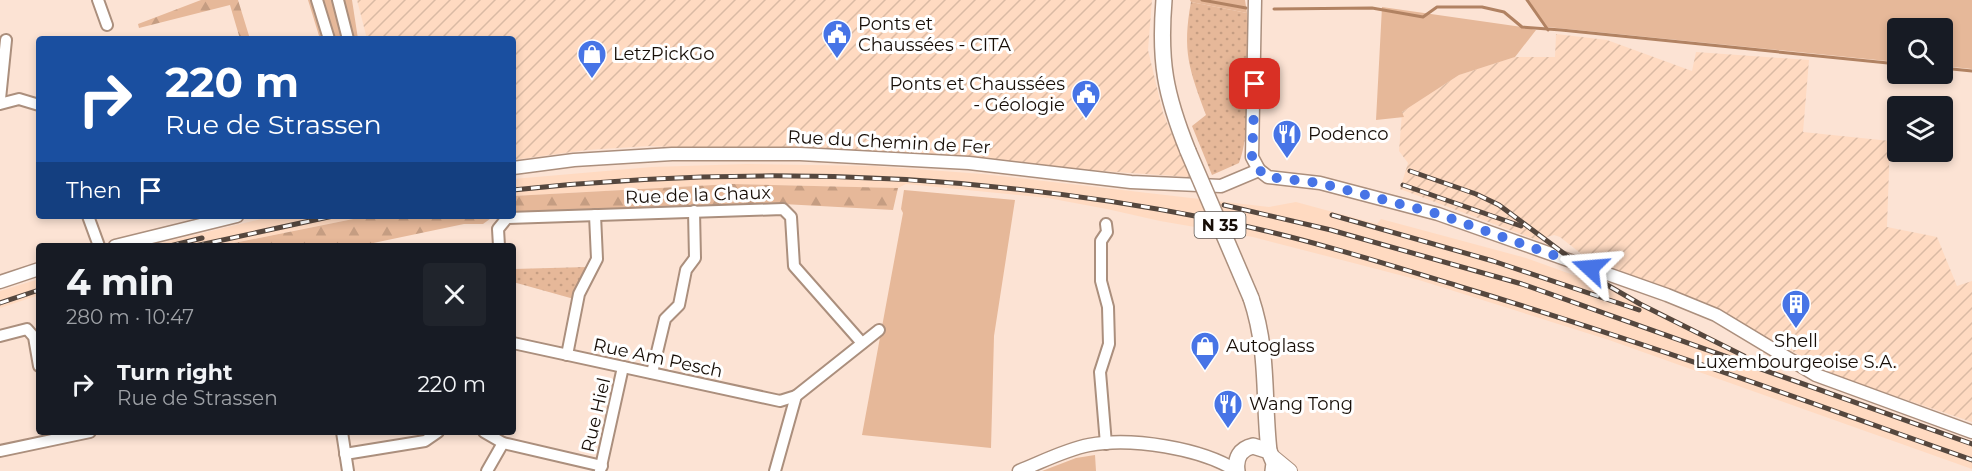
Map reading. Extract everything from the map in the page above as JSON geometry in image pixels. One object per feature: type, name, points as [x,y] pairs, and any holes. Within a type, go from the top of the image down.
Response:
[{"type":"main road","name":"N 35","points":[[1164,0],[1161,54],[1172,107],[1188,151],[1251,298],[1265,352],[1264,408],[1272,460]]},
{"type":"main road","name":"N 35","points":[[1245,449],[1264,408]]},
{"type":"main road","points":[[1237,471],[1238,457],[1245,449],[1259,446],[1272,460],[1290,471]]},
{"type":"street","points":[[98,0],[106,26]]},
{"type":"street","points":[[317,0],[328,36]]},
{"type":"street","points":[[338,0],[347,36]]},
{"type":"street","points":[[1255,0],[1252,157],[1259,170],[1268,177],[1320,183],[1438,214],[1668,296],[1716,315],[1816,375],[1972,432]]},
{"type":"street","points":[[6,40],[0,101],[18,99],[36,103]]},
{"type":"street","name":"Rue du Chemin de Fer","points":[[516,168],[574,160],[672,154],[800,154],[969,163],[1131,182],[1221,186],[1259,170]]},
{"type":"street","name":"Rue de la Chaux","points":[[516,218],[783,209],[791,218],[794,266],[862,343]]},
{"type":"street","points":[[652,373],[664,319],[679,305],[686,270],[695,258],[694,211]]},
{"type":"street","points":[[567,355],[579,294],[597,259],[595,215]]},
{"type":"street","points":[[89,219],[98,243]]},
{"type":"street","points":[[126,243],[225,219]]},
{"type":"street","name":"Rue de la Chaux","points":[[499,243],[498,229],[506,219]]},
{"type":"street","points":[[1106,224],[1107,232],[1101,241],[1101,281],[1108,307],[1109,344],[1101,372],[1106,444]]},
{"type":"street","points":[[0,282],[36,270]]},
{"type":"street","points":[[0,336],[27,329],[34,336],[36,348]]},
{"type":"street","points":[[775,471],[796,396],[879,330]]},
{"type":"street","name":"Rue Am Pesch","points":[[516,344],[780,401],[796,396]]},
{"type":"street","name":"Rue Hiel","points":[[601,468],[623,367]]},
{"type":"street","points":[[342,435],[348,471]]},
{"type":"street","points":[[345,454],[424,441],[433,435]]},
{"type":"street","points":[[489,435],[503,443],[601,468]]},
{"type":"street","points":[[0,451],[51,436]]},
{"type":"street","points":[[488,471],[503,443]]},
{"type":"street","points":[[1019,471],[1074,449],[1106,444],[1137,444],[1209,456],[1237,471]]},
{"type":"street","points":[[1209,456],[1245,449]]},
{"type":"shaded area","points":[[357,0],[1152,0],[1148,50],[1163,113],[1190,177],[968,162],[650,146],[587,150],[516,160],[516,36],[366,36]]},
{"type":"shaded area","points":[[1556,34],[1607,40],[1692,71],[1696,52],[1809,60],[1803,132],[1887,141],[1887,162],[1889,162],[1887,227],[1937,237],[1957,286],[1972,281],[1972,422],[1839,377],[1720,311],[1584,256],[1560,237],[1554,235],[1537,240],[1400,189],[1408,163],[1399,151],[1402,112],[1459,75],[1515,57],[1555,57]]},
{"type":"shaded area","points":[[747,164],[873,166],[983,174],[1269,207],[1296,202],[1377,224],[1381,219],[1526,258],[1626,294],[1794,378],[1972,441],[1972,469],[1609,340],[1419,280],[1253,237],[1160,221],[1107,209],[1048,198],[906,184],[898,188],[732,184],[516,196],[516,179],[652,167]]},
{"type":"shaded area","points":[[261,219],[353,219],[233,243],[161,243]]},
{"type":"shaded area","points":[[36,280],[36,296],[0,308],[0,291]]},
{"type":"green space","points":[[201,0],[238,0],[249,36],[239,36],[230,5],[139,28],[138,24]]},
{"type":"green space","points":[[308,0],[352,0],[358,36],[319,36]]},
{"type":"green space","points":[[1190,0],[1245,0],[1247,13],[1191,2]]},
{"type":"green space","points":[[1527,0],[1972,0],[1972,69],[1953,67],[1953,18],[1887,18],[1887,61],[1547,27]]},
{"type":"green space","points":[[1191,2],[1247,13],[1249,90],[1243,149],[1239,163],[1212,175],[1192,126],[1206,115],[1191,72],[1187,47]]},
{"type":"green space","points":[[1382,7],[1536,30],[1515,57],[1459,75],[1402,112],[1404,117],[1376,120]]},
{"type":"green space","points":[[732,184],[898,188],[893,210],[783,204],[516,214],[516,196]]},
{"type":"green space","points":[[904,190],[1015,200],[994,336],[991,448],[862,435],[903,213],[901,209]]},
{"type":"green space","points":[[353,219],[490,219],[483,224],[464,224],[373,243],[234,243]]},
{"type":"green space","points":[[588,267],[574,299],[516,283],[516,269]]},
{"type":"green space","points":[[1095,455],[1096,471],[1042,471],[1076,458]]},
{"type":"waterway","points":[[1202,0],[1246,8]]},
{"type":"waterway","points":[[1527,0],[1548,30]]},
{"type":"waterway","points":[[1274,9],[1372,8],[1423,17],[1437,7],[1482,7],[1504,12],[1522,27],[1887,63]]},
{"type":"waterway","points":[[1953,69],[1972,71]]},
{"type":"railway","points":[[1410,171],[1476,194],[1499,205],[1602,282],[1640,304],[1744,356]]},
{"type":"railway","points":[[516,190],[600,182],[688,178],[775,176],[863,178],[951,183],[1038,192],[1211,219],[1335,249],[1523,306],[1716,370],[1972,460]]},
{"type":"railway","points":[[1403,185],[1521,226]]},
{"type":"railway","points":[[1224,205],[1331,230],[1522,284],[1972,444]]},
{"type":"railway","points":[[1332,215],[1493,261],[1639,310]]},
{"type":"railway","points":[[209,243],[319,219]]},
{"type":"railway","points":[[182,243],[202,238]]},
{"type":"railway","points":[[0,303],[36,291]]},
{"type":"place","name":"Ponts et Chaussées - CITA","points":[[837,60]]},
{"type":"place","name":"LetzPickGo","points":[[592,80]]},
{"type":"place","name":"Ponts et Chaussées - Géologie","points":[[1086,120]]},
{"type":"place","name":"Podenco","points":[[1287,160]]},
{"type":"place","name":"Shell Luxembourgeoise S.A.","points":[[1796,330]]},
{"type":"place","name":"Autoglass","points":[[1205,372]]},
{"type":"place","name":"Wang Tong","points":[[1228,430]]},
{"type":"route","points":[[1255,84],[1252,157],[1259,170],[1268,177],[1297,178],[1320,183],[1438,214],[1590,268]]}]
